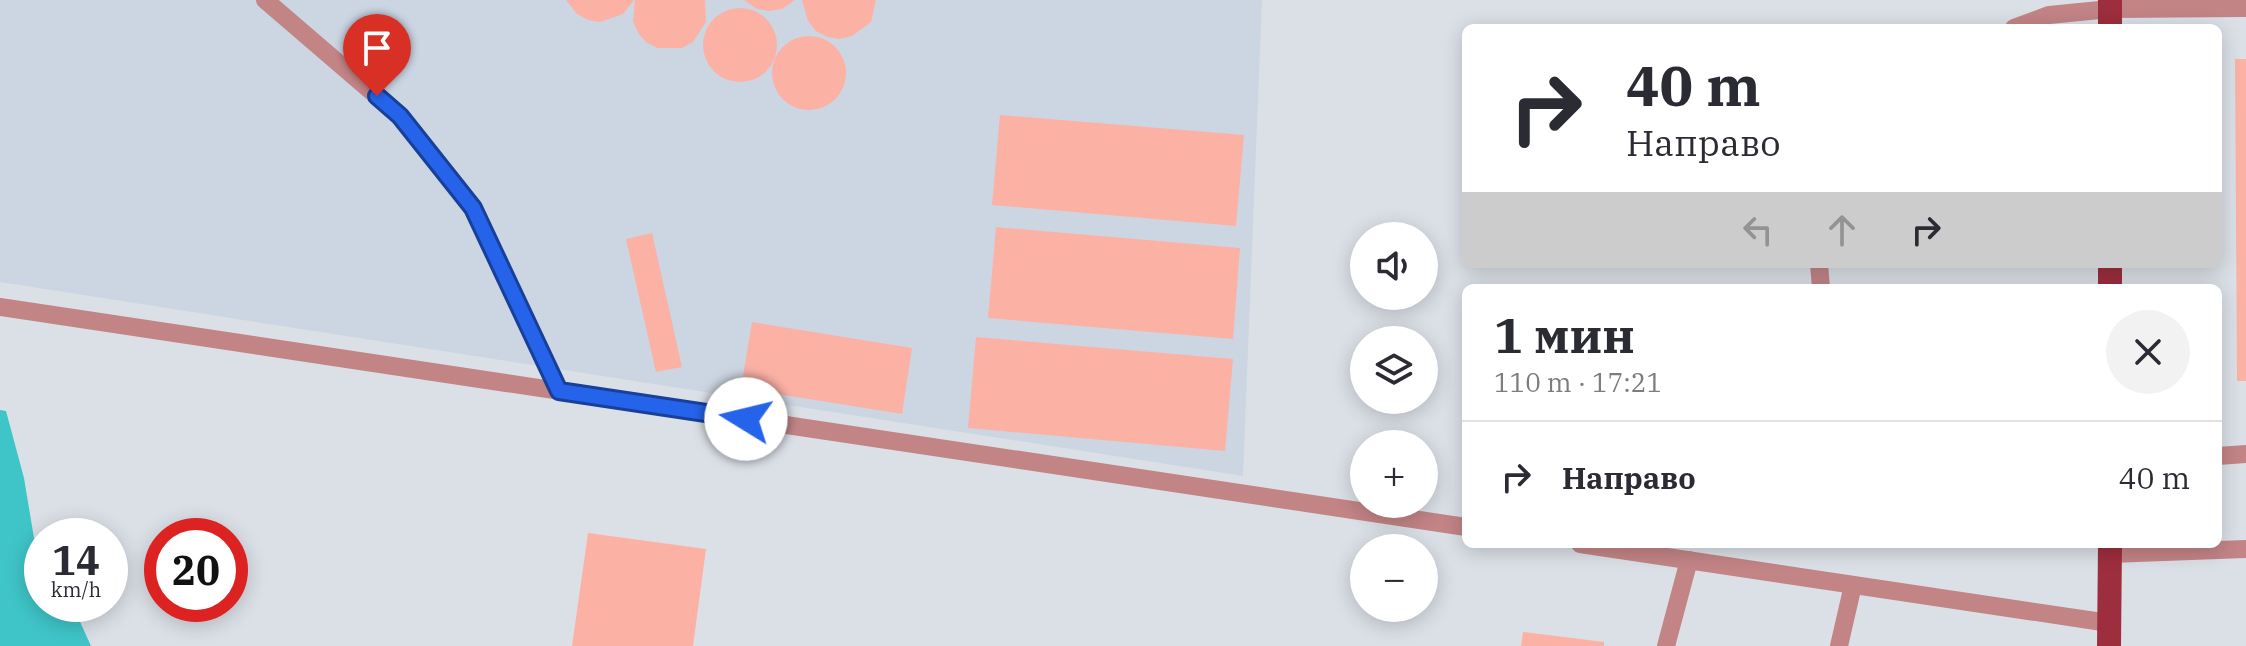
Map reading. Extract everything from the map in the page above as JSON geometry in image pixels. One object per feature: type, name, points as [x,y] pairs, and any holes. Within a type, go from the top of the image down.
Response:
[{"type":"main road","points":[[2109,634],[2110,549]]},
{"type":"lane","points":[[265,0],[400,116],[473,208],[559,391]]},
{"type":"lane","points":[[2025,24],[2049,15],[2246,8]]},
{"type":"lane","points":[[0,307],[1462,526]]},
{"type":"lane","points":[[2222,456],[2246,454]]},
{"type":"lane","points":[[1607,548],[1853,585],[2109,634]]},
{"type":"lane","points":[[2110,549],[2246,549]]},
{"type":"lane","points":[[1666,646],[1689,560]]},
{"type":"lane","points":[[1839,646],[1853,585]]},
{"type":"shaded area","points":[[0,0],[1262,0],[1243,476],[0,282]]},
{"type":"water","points":[[0,410],[6,411],[24,478],[31,518],[24,518],[24,622],[80,622],[91,646],[0,646]]},
{"type":"building","points":[[566,0],[634,0],[623,14],[600,22],[577,14]]},
{"type":"building","points":[[635,0],[705,0],[706,22],[693,42],[682,48],[657,48],[638,33],[633,21]]},
{"type":"building","points":[[744,0],[795,0],[782,9],[769,11],[757,9]]},
{"type":"building","points":[[802,0],[876,0],[871,22],[852,36],[839,39],[816,31],[808,21]]},
{"type":"building","points":[[740,8],[761,14],[771,24],[777,45],[771,66],[761,76],[740,82],[719,76],[709,66],[703,45],[709,24],[719,14]]},
{"type":"building","points":[[809,36],[830,42],[840,52],[846,73],[840,94],[830,104],[809,110],[788,104],[778,94],[772,73],[778,52],[788,42]]},
{"type":"building","points":[[2235,59],[2246,59],[2246,381],[2237,381]]},
{"type":"building","points":[[1000,115],[1244,135],[1236,226],[992,205]]},
{"type":"building","points":[[996,227],[1240,248],[1233,339],[988,318]]},
{"type":"building","points":[[652,233],[682,367],[656,372],[626,239]]},
{"type":"building","points":[[752,322],[912,348],[902,414],[741,388]]},
{"type":"building","points":[[976,337],[1233,359],[1225,451],[968,428]]},
{"type":"building","points":[[588,533],[706,549],[693,646],[572,646]]},
{"type":"building","points":[[1523,632],[1604,642],[1604,646],[1521,646]]},
{"type":"route","points":[[377,96],[400,116],[473,208],[559,391],[746,419]]}]
